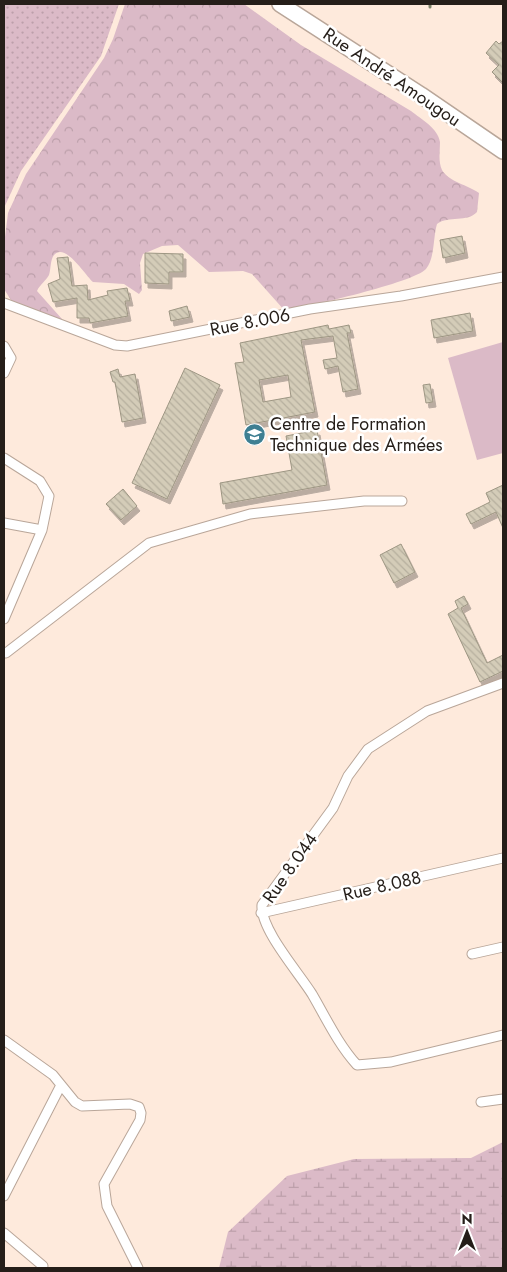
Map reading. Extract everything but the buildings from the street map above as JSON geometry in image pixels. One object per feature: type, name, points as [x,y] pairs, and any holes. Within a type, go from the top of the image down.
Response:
[{"type":"main road","name":"Rue André Amougou","points":[[280,4],[421,95],[503,152]]},
{"type":"street","name":"Rue 8.006","points":[[4,302],[115,346],[127,346],[310,309],[401,296],[503,276]]},
{"type":"street","points":[[4,346],[11,358],[4,373]]},
{"type":"street","points":[[4,458],[40,481],[49,496],[42,530],[4,619]]},
{"type":"street","points":[[5,651],[149,542],[250,514],[364,500],[402,501]]},
{"type":"street","points":[[4,523],[42,530]]},
{"type":"street","name":"Rue 8.044","points":[[503,683],[427,711],[368,749],[348,776],[333,808],[262,905],[261,913],[278,945],[310,992],[346,1053],[357,1064],[391,1062],[503,1035]]},
{"type":"street","name":"Rue 8.088","points":[[261,913],[503,858]]},
{"type":"street","points":[[472,954],[503,947]]},
{"type":"street","points":[[4,1040],[53,1075],[74,1102],[82,1106],[130,1104],[139,1107],[142,1113],[140,1120],[104,1184],[107,1206],[138,1268]]},
{"type":"street","points":[[4,1196],[61,1085]]},
{"type":"street","points":[[481,1102],[503,1099]]},
{"type":"street","points":[[4,1233],[43,1266]]},
{"type":"green space","points":[[4,4],[119,4],[101,56],[21,171],[4,208]]},
{"type":"green space","points":[[125,4],[244,4],[301,45],[411,111],[428,124],[439,137],[442,170],[449,178],[479,193],[477,212],[468,217],[442,221],[437,224],[431,259],[426,269],[417,275],[382,287],[285,311],[252,274],[243,271],[209,272],[178,245],[162,246],[143,254],[140,263],[142,290],[139,294],[124,284],[93,282],[75,261],[64,253],[59,252],[54,255],[49,275],[37,291],[62,319],[58,322],[16,308],[4,289],[4,245],[8,213],[26,174],[104,58],[113,39]]},
{"type":"green space","points":[[503,342],[503,453],[477,460],[448,358]]},
{"type":"green space","points":[[503,1142],[503,1268],[219,1268],[228,1232],[287,1176],[354,1159],[471,1158]]},
{"type":"place","name":"Centre de Formation Technique des Armées","points":[[254,434]]}]
